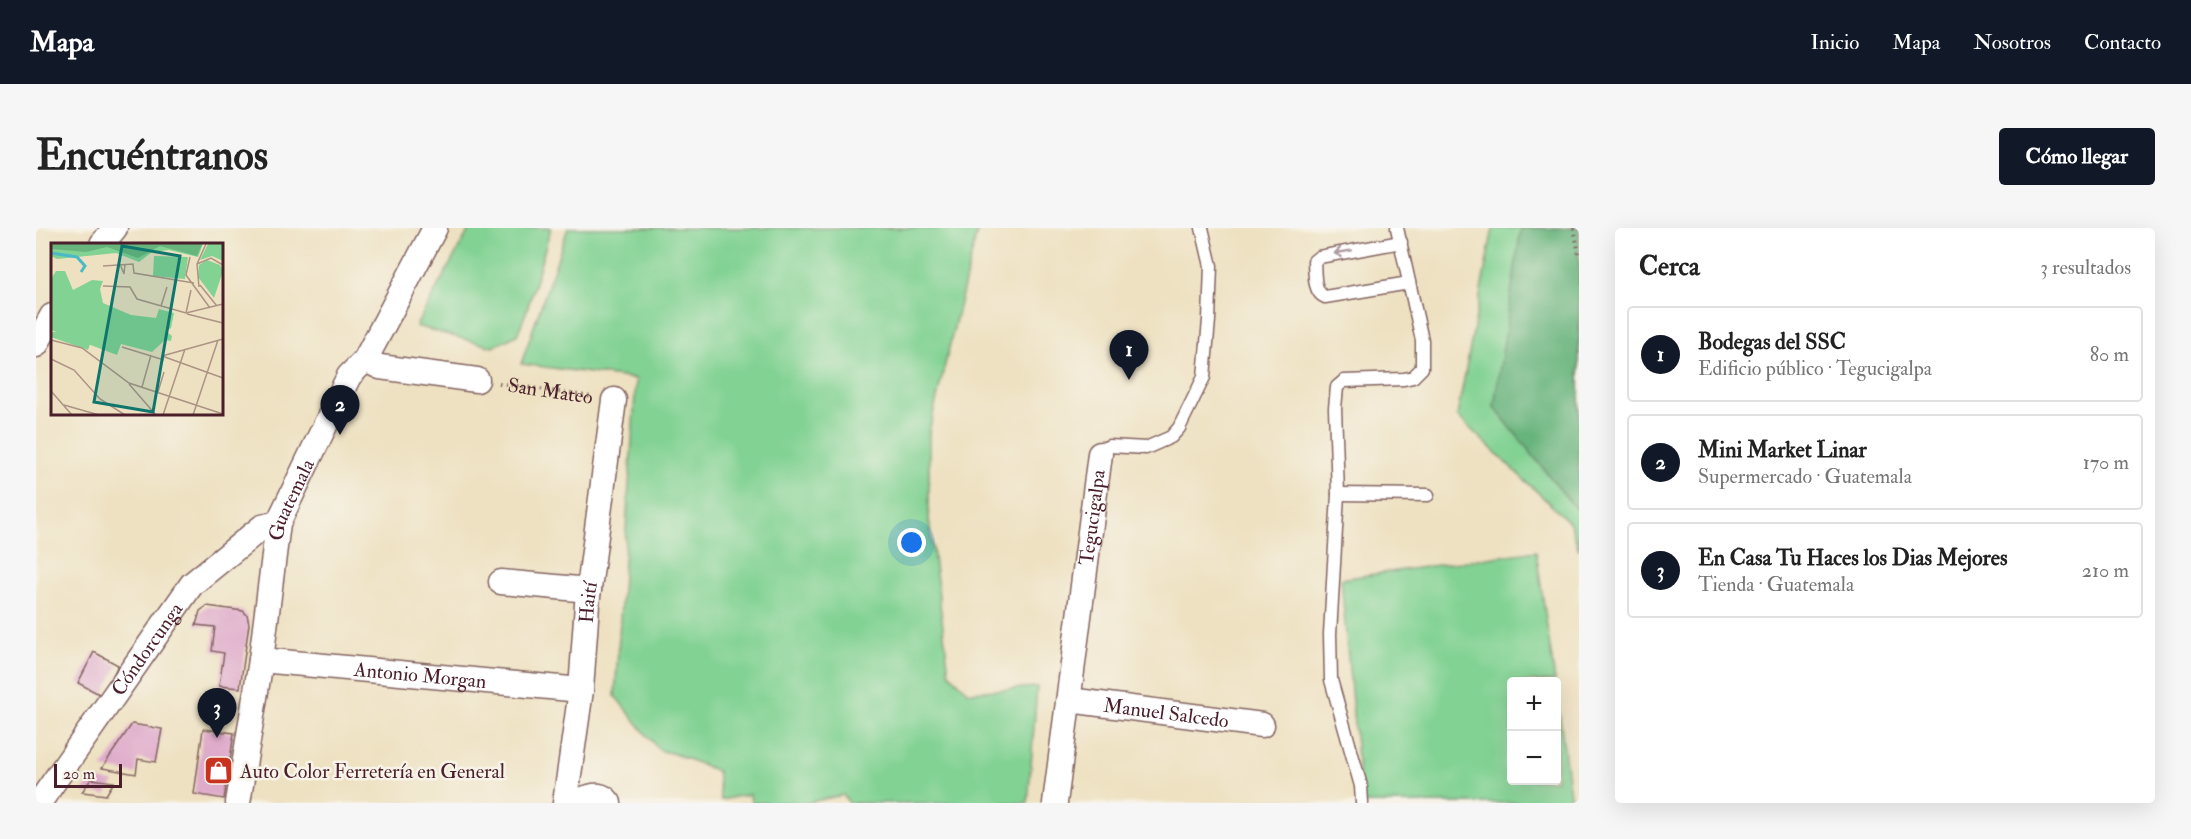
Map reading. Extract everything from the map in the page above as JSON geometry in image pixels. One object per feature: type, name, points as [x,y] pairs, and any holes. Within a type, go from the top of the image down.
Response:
[{"type":"street","points":[[103,243],[115,228]]},
{"type":"street","name":"Guatemala","points":[[238,803],[261,660],[278,523],[349,376],[365,360],[435,228]]},
{"type":"street","points":[[36,345],[51,318]]},
{"type":"street","points":[[365,360],[380,366],[488,381]]},
{"type":"street","name":"Haití","points":[[565,803],[581,690],[589,590],[614,400]]},
{"type":"street","name":"Tegucigalpa","points":[[1056,803],[1100,454]]},
{"type":"street","name":"Cóndorcunga","points":[[39,803],[192,584],[262,527],[278,523]]},
{"type":"street","points":[[501,582],[589,590]]},
{"type":"street","name":"Antonio Morgan","points":[[261,660],[581,690]]},
{"type":"street","name":"Manuel Salcedo","points":[[1069,700],[1262,725]]},
{"type":"lane","name":"Tegucigalpa","points":[[1100,454],[1109,447],[1146,448],[1171,437],[1179,428],[1204,377],[1211,266],[1202,228]]},
{"type":"lane","points":[[1362,803],[1361,786],[1331,680],[1330,634],[1338,494],[1335,408],[1337,387],[1344,381],[1404,379],[1413,377],[1422,368],[1422,340],[1397,228]]},
{"type":"lane","points":[[1401,242],[1319,257],[1314,261],[1317,290],[1325,297],[1409,284]]},
{"type":"lane","points":[[1338,494],[1428,495]]},
{"type":"path","points":[[1574,228],[1579,255]]},
{"type":"path","name":"San Mateo","points":[[488,381],[614,400]]},
{"type":"green space","points":[[470,228],[551,228],[527,310],[517,335],[493,347],[416,326]]},
{"type":"green space","points":[[568,228],[978,228],[929,431],[929,519],[949,673],[969,692],[1037,687],[1028,803],[849,803],[843,795],[806,803],[751,803],[750,794],[721,800],[717,771],[659,750],[615,696],[636,379],[521,364]]},
{"type":"green space","points":[[1493,228],[1579,228],[1579,550],[1570,523],[1457,416]]},
{"type":"green space","points":[[1521,228],[1579,228],[1579,513],[1494,407]]},
{"type":"green space","points":[[1536,551],[1554,677],[1507,677],[1507,785],[1561,785],[1561,726],[1571,803],[1361,803],[1341,579]]},
{"type":"building","points":[[207,606],[243,611],[247,615],[249,624],[240,688],[219,686],[224,653],[212,651],[215,627],[196,625],[200,611]]},
{"type":"building","points":[[94,652],[118,665],[103,696],[78,683]]},
{"type":"building","points":[[132,724],[162,729],[156,762],[138,759],[136,774],[102,768]]},
{"type":"building","points":[[203,729],[234,733],[224,799],[194,794]]},
{"type":"building","points":[[91,779],[114,782],[106,795],[82,792]]},
{"type":"place","name":"Bodegas del SSC","points":[[1129,380]]},
{"type":"place","name":"Mini Market Linar","points":[[340,435]]},
{"type":"place","name":"En Casa Tu Haces los Dias Mejores","points":[[217,738]]},
{"type":"place","name":"Auto Color Ferretería en General","points":[[219,771]]}]
